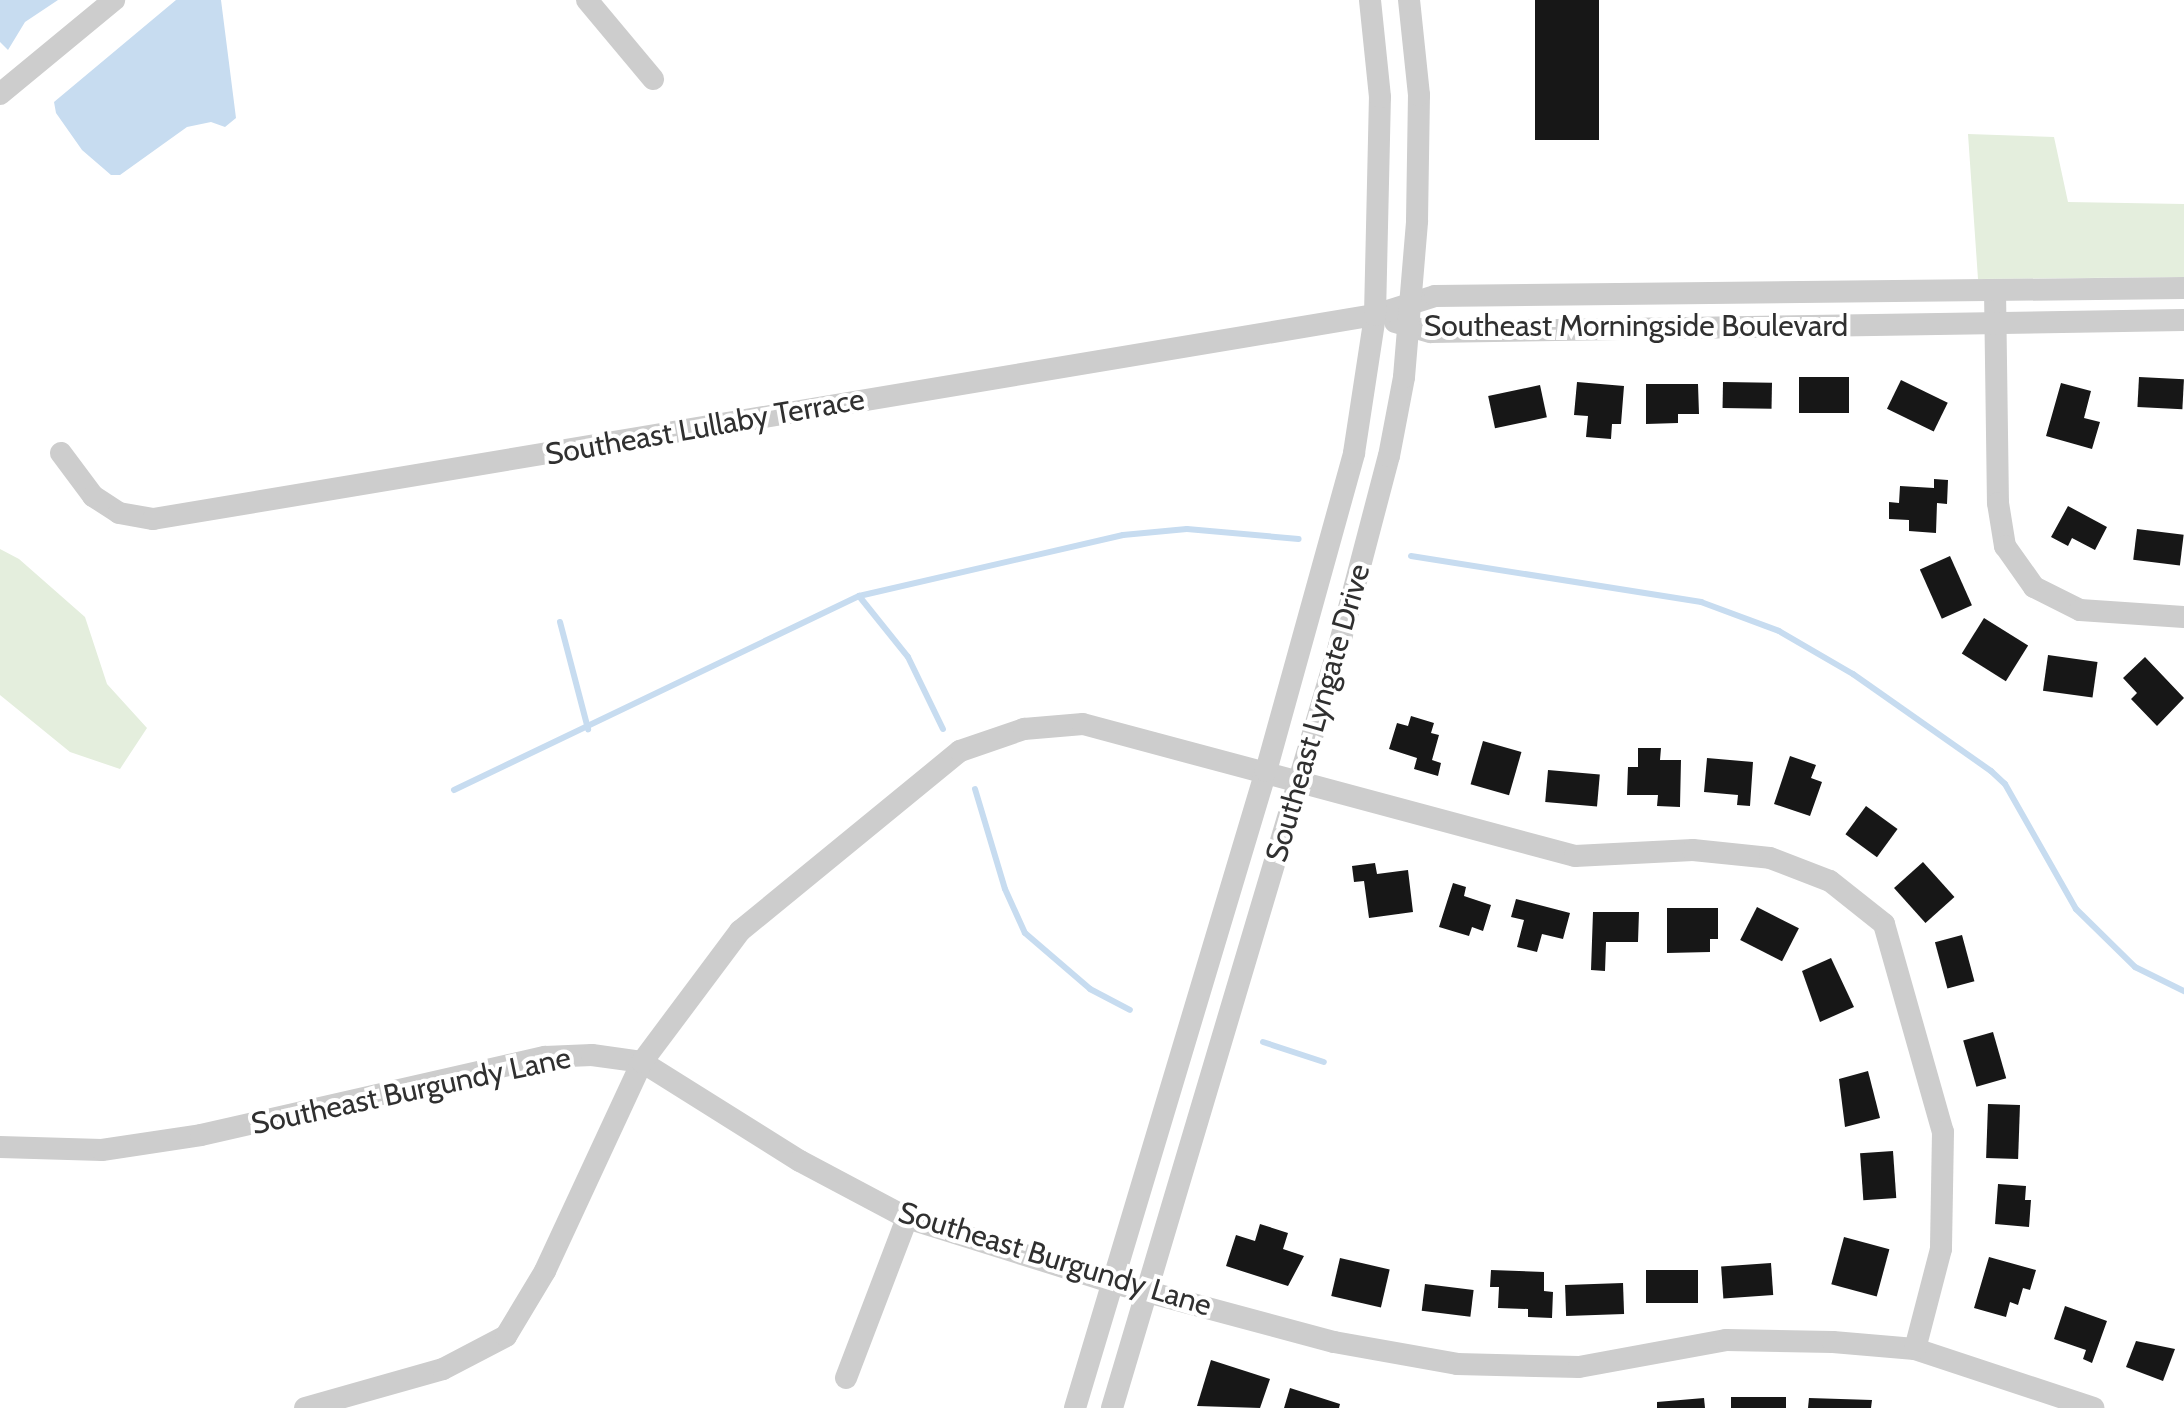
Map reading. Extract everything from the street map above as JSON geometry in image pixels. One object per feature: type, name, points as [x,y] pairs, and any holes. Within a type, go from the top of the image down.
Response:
[{"type":"street","points":[[0,94],[114,0]]},
{"type":"street","points":[[587,0],[653,79]]},
{"type":"street","name":"Southeast Lyngate Drive","points":[[1075,1408],[1266,771],[1354,453],[1375,315],[1380,97],[1370,0]]},
{"type":"street","name":"Southeast Lyngate Drive","points":[[1112,1408],[1299,781],[1389,456],[1409,317],[1419,95],[1409,0]]},
{"type":"street","name":"Southeast Morningside Boulevard","points":[[1409,317],[1435,296],[2184,288]]},
{"type":"street","points":[[1995,290],[1998,503],[2005,546],[2034,587],[2080,610],[2184,617]]},
{"type":"street","points":[[1700,328],[1701,294]]},
{"type":"street","name":"Southeast Morningside Boulevard","points":[[1375,315],[1409,317],[1431,332],[2184,320]]},
{"type":"street","name":"Southeast Lullaby Terrace","points":[[61,453],[93,496],[119,513],[153,519],[1375,315]]},
{"type":"street","points":[[312,1407],[443,1369],[506,1336],[545,1271],[642,1062],[740,931],[960,751],[1024,729],[1083,724],[1575,856],[1693,850],[1770,858],[1830,881],[1884,924],[1943,1132],[1941,1249],[1915,1349]]},
{"type":"street","name":"Southeast Burgundy Lane","points":[[0,1147],[102,1150],[201,1135],[545,1057],[592,1055],[642,1062],[800,1161],[907,1218],[1114,1283],[1334,1342],[1457,1364],[1579,1367],[1726,1340],[1915,1349],[2093,1408]]},
{"type":"street","points":[[846,1378],[907,1218]]},
{"type":"green space","points":[[1968,134],[2054,137],[2068,202],[2184,204],[2184,277],[1978,279]]},
{"type":"green space","points":[[0,549],[19,559],[85,617],[107,684],[147,728],[120,769],[70,752],[0,695]]},
{"type":"water","points":[[0,0],[58,0],[25,22],[8,50],[0,42]]},
{"type":"water","points":[[176,0],[221,0],[236,118],[225,127],[211,122],[187,127],[120,175],[111,175],[82,150],[56,113],[54,102]]},
{"type":"building","points":[[1535,0],[1599,0],[1599,140],[1535,140]]},
{"type":"building","points":[[1799,377],[1849,377],[1849,413],[1799,413]]},
{"type":"building","points":[[2139,377],[2184,379],[2182,409],[2137,407]]},
{"type":"building","points":[[1901,380],[1948,403],[1934,432],[1887,409]]},
{"type":"building","points":[[1577,382],[1624,386],[1621,424],[1612,424],[1611,439],[1586,437],[1588,416],[1574,415]]},
{"type":"building","points":[[1723,382],[1772,383],[1772,409],[1723,408]]},
{"type":"building","points":[[2061,383],[2091,391],[2084,418],[2100,422],[2092,449],[2046,436]]},
{"type":"building","points":[[1646,384],[1698,384],[1699,414],[1678,414],[1678,423],[1646,424]]},
{"type":"building","points":[[1540,385],[1547,417],[1495,428],[1488,396]]},
{"type":"building","points":[[1934,479],[1948,480],[1947,504],[1937,503],[1936,533],[1909,531],[1909,520],[1889,519],[1889,502],[1899,503],[1900,486],[1934,488]]},
{"type":"building","points":[[2068,506],[2107,527],[2095,550],[2072,538],[2068,546],[2051,537]]},
{"type":"building","points":[[2137,529],[2184,535],[2180,565],[2133,560]]},
{"type":"building","points":[[1950,556],[1972,605],[1942,619],[1920,569]]},
{"type":"building","points":[[1984,618],[2028,646],[2006,681],[1962,654]]},
{"type":"building","points":[[2048,655],[2098,662],[2093,698],[2043,691]]},
{"type":"building","points":[[2145,657],[2184,698],[2157,726],[2131,699],[2137,693],[2123,678]]},
{"type":"building","points":[[1411,716],[1434,723],[1431,733],[1439,735],[1432,760],[1441,763],[1438,776],[1414,769],[1417,758],[1389,749],[1397,723],[1408,726]]},
{"type":"building","points":[[1483,741],[1521,752],[1509,795],[1471,784]]},
{"type":"building","points":[[1638,748],[1661,748],[1660,760],[1681,760],[1680,807],[1657,806],[1658,795],[1627,795],[1628,767],[1638,767]]},
{"type":"building","points":[[1790,756],[1816,765],[1811,778],[1822,782],[1810,816],[1774,804]]},
{"type":"building","points":[[1707,758],[1753,762],[1750,806],[1737,805],[1738,795],[1704,792]]},
{"type":"building","points":[[1548,770],[1600,775],[1597,806],[1545,802]]},
{"type":"building","points":[[1866,806],[1898,829],[1877,857],[1845,834]]},
{"type":"building","points":[[1923,862],[1954,897],[1925,923],[1894,888]]},
{"type":"building","points":[[1375,863],[1377,874],[1408,870],[1413,912],[1369,918],[1364,881],[1354,882],[1352,866]]},
{"type":"building","points":[[1453,883],[1466,887],[1464,896],[1491,905],[1483,931],[1472,927],[1469,936],[1439,927]]},
{"type":"building","points":[[1516,899],[1570,913],[1563,939],[1542,934],[1537,952],[1517,947],[1524,920],[1511,917]]},
{"type":"building","points":[[1757,907],[1799,928],[1782,961],[1740,940]]},
{"type":"building","points":[[1667,908],[1718,908],[1718,939],[1710,939],[1710,952],[1667,953]]},
{"type":"building","points":[[1593,912],[1639,912],[1638,942],[1606,942],[1605,971],[1591,970]]},
{"type":"building","points":[[1962,935],[1974,981],[1947,989],[1935,942]]},
{"type":"building","points":[[1831,958],[1854,1007],[1820,1022],[1802,971]]},
{"type":"building","points":[[1993,1032],[2006,1078],[1976,1087],[1963,1041]]},
{"type":"building","points":[[1868,1071],[1880,1118],[1845,1127],[1839,1079]]},
{"type":"building","points":[[1988,1104],[2020,1105],[2018,1159],[1986,1158]]},
{"type":"building","points":[[1893,1151],[1896,1198],[1863,1200],[1860,1153]]},
{"type":"building","points":[[1998,1184],[2026,1186],[2025,1200],[2031,1200],[2029,1227],[1995,1224]]},
{"type":"building","points":[[1260,1224],[1288,1233],[1283,1249],[1304,1256],[1288,1286],[1226,1266],[1236,1235],[1255,1241]]},
{"type":"building","points":[[1844,1237],[1889,1249],[1877,1296],[1831,1284]]},
{"type":"building","points":[[1989,1257],[2036,1270],[2030,1290],[2023,1288],[2018,1305],[2010,1302],[2006,1317],[1974,1308]]},
{"type":"building","points":[[1340,1258],[1390,1269],[1381,1307],[1331,1296]]},
{"type":"building","points":[[1771,1263],[1773,1295],[1723,1298],[1721,1266]]},
{"type":"building","points":[[1491,1270],[1544,1272],[1544,1291],[1553,1292],[1552,1318],[1528,1317],[1528,1309],[1498,1308],[1499,1287],[1490,1287]]},
{"type":"building","points":[[1646,1270],[1698,1270],[1698,1303],[1646,1303]]},
{"type":"building","points":[[1623,1283],[1624,1314],[1566,1316],[1565,1285]]},
{"type":"building","points":[[1425,1284],[1474,1290],[1470,1317],[1422,1311]]},
{"type":"building","points":[[2065,1306],[2107,1321],[2092,1363],[2083,1359],[2086,1350],[2054,1339]]},
{"type":"building","points":[[2136,1341],[2175,1349],[2163,1381],[2126,1367]]},
{"type":"building","points":[[1211,1360],[1270,1379],[1260,1408],[1197,1406]]},
{"type":"building","points":[[1290,1388],[1340,1404],[1339,1408],[1284,1408]]},
{"type":"building","points":[[1731,1397],[1786,1397],[1786,1408],[1731,1408]]},
{"type":"building","points":[[1704,1398],[1705,1408],[1657,1408],[1657,1402]]},
{"type":"building","points":[[1809,1398],[1872,1400],[1871,1408],[1808,1408]]},
{"type":"waterway","points":[[454,790],[859,596],[1123,535],[1187,529],[1299,539]]},
{"type":"waterway","points":[[1411,556],[1701,602],[1779,631],[1853,674],[1991,771],[2005,784],[2076,909],[2135,967],[2184,991]]},
{"type":"waterway","points":[[859,596],[908,657],[943,729]]},
{"type":"waterway","points":[[560,622],[588,729]]},
{"type":"waterway","points":[[975,789],[1005,889],[1025,933],[1090,989],[1130,1010]]},
{"type":"waterway","points":[[1263,1042],[1324,1062]]}]
